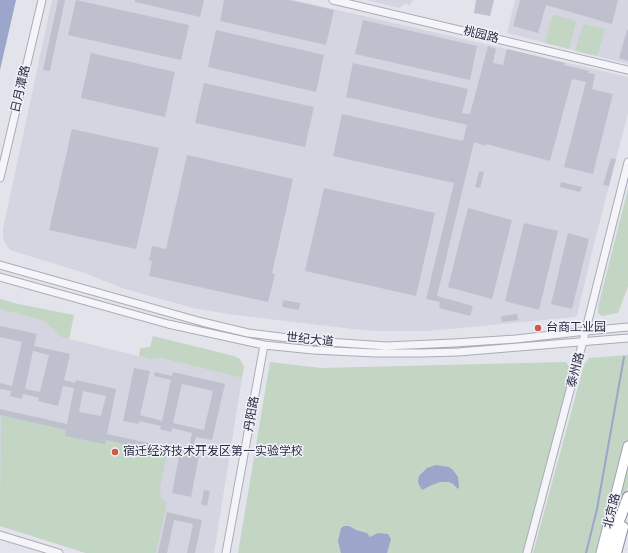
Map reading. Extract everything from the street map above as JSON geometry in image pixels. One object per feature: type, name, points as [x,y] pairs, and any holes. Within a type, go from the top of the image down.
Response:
[{"type":"highway","points":[[607,553],[628,497]]},
{"type":"highway","points":[[616,553],[628,507]]},
{"type":"main road","name":"北京路","points":[[601,553],[628,446]]},
{"type":"street","name":"日月潭路","points":[[0,178],[42,0]]},
{"type":"street","name":"桃园路","points":[[333,0],[628,70]]},
{"type":"street","name":"泰州路","points":[[527,553],[586,331],[628,162]]},
{"type":"street","name":"世纪大道","points":[[0,265],[202,322],[248,333],[313,341],[386,346],[454,343],[516,339],[628,327]]},
{"type":"street","name":"世纪大道","points":[[0,277],[168,324],[264,345],[313,350],[421,353],[458,352],[628,338]]},
{"type":"street","name":"丹阳路","points":[[226,553],[264,345]]},
{"type":"street","points":[[0,535],[59,553]]},
{"type":"shaded area","points":[[52,0],[294,0],[628,77],[628,113],[577,315],[575,317],[429,331],[377,331],[353,329],[235,315],[193,308],[125,289],[85,273],[10,250],[4,241],[3,229]]},
{"type":"shaded area","points":[[366,0],[413,0],[410,5],[405,4],[399,8]]},
{"type":"shaded area","points":[[515,0],[628,0],[628,64],[507,33]]},
{"type":"shaded area","name":"宿迁经济技术开发区第一实验学校","points":[[0,309],[44,321],[61,337],[150,359],[161,358],[242,378],[214,553],[86,553],[0,526]]},
{"type":"green space","points":[[554,15],[574,20],[576,22],[569,49],[545,43],[552,17]]},
{"type":"green space","points":[[584,24],[605,29],[597,56],[575,51]]},
{"type":"green space","points":[[628,189],[628,286],[618,313],[602,316],[598,313],[598,307]]},
{"type":"green space","points":[[0,299],[74,315],[69,339],[61,337],[44,321],[0,309]]},
{"type":"green space","points":[[153,336],[234,356],[240,359],[244,367],[242,378],[161,358],[150,359],[139,356],[140,348],[150,347]]},
{"type":"green space","points":[[628,355],[628,487],[612,553],[533,553],[584,365],[589,358]]},
{"type":"green space","points":[[270,362],[321,368],[566,362],[572,372],[523,553],[238,553]]},
{"type":"green space","points":[[1,415],[167,454],[160,489],[161,499],[167,503],[156,553],[86,553],[0,526]]},
{"type":"water","points":[[0,0],[16,0],[0,70]]},
{"type":"water","points":[[436,465],[449,467],[453,470],[458,477],[458,489],[449,482],[440,482],[422,490],[418,481],[419,476],[427,468]]},
{"type":"water","points":[[344,526],[349,526],[367,533],[370,537],[378,533],[388,534],[391,539],[387,553],[341,553],[338,541],[341,528]]},
{"type":"building","points":[[58,0],[65,0],[50,71],[43,70]]},
{"type":"building","points":[[76,0],[189,25],[181,60],[68,35]]},
{"type":"building","points":[[135,0],[204,0],[200,17],[135,2]]},
{"type":"building","points":[[224,0],[289,0],[334,10],[326,45],[220,21]]},
{"type":"building","points":[[476,0],[494,0],[490,16],[474,13]]},
{"type":"building","points":[[520,0],[618,0],[612,24],[546,5],[538,33],[513,26]]},
{"type":"building","points":[[363,20],[477,46],[470,80],[355,54]]},
{"type":"building","points":[[216,30],[324,55],[316,92],[208,67]]},
{"type":"building","points":[[628,30],[628,61],[619,58]]},
{"type":"building","points":[[488,46],[496,49],[493,63],[503,65],[507,49],[565,63],[564,65],[589,71],[588,73],[595,74],[592,89],[613,94],[593,174],[564,167],[586,82],[572,79],[550,161],[474,142],[437,296],[473,306],[470,316],[439,308],[440,302],[426,299],[454,183],[333,156],[342,114],[463,141],[467,125],[346,97],[353,63],[468,89],[462,113],[470,114]]},
{"type":"building","points":[[91,53],[175,72],[165,117],[81,98]]},
{"type":"building","points":[[204,83],[314,107],[305,147],[195,123]]},
{"type":"building","points":[[72,129],[159,148],[136,249],[49,230]]},
{"type":"building","points":[[187,155],[293,179],[272,273],[275,274],[268,302],[149,276],[152,261],[149,260],[152,246],[166,249]]},
{"type":"building","points":[[611,158],[616,159],[609,186],[603,185]]},
{"type":"building","points":[[479,171],[484,172],[480,188],[475,187]]},
{"type":"building","points":[[561,182],[582,187],[580,192],[560,187]]},
{"type":"building","points":[[324,188],[435,213],[416,296],[305,271]]},
{"type":"building","points":[[468,208],[512,220],[492,299],[448,287]]},
{"type":"building","points":[[524,223],[558,231],[539,310],[505,301]]},
{"type":"building","points":[[568,233],[589,239],[572,309],[551,304]]},
{"type":"building","points":[[283,300],[300,303],[299,310],[282,307]]},
{"type":"building","points":[[517,314],[518,320],[502,322],[501,316]]},
{"type":"building","points":[[0,326],[37,334],[34,346],[70,354],[64,380],[75,383],[76,380],[116,389],[107,434],[181,450],[182,446],[189,447],[192,433],[172,428],[171,432],[160,429],[161,426],[139,421],[139,424],[123,421],[134,368],[150,371],[140,415],[162,421],[171,380],[154,376],[155,372],[172,376],[173,372],[225,384],[212,440],[196,437],[193,448],[200,450],[191,497],[172,493],[179,456],[106,440],[105,444],[65,436],[66,430],[0,415],[0,409],[67,424],[74,388],[63,386],[58,406],[38,401],[39,398],[23,394],[22,399],[10,396],[11,391],[0,389],[0,383],[12,386],[22,342],[0,337]],"holes":[[[33,351],[49,355],[40,392],[25,389]],[[182,384],[213,391],[204,430],[173,423]],[[83,391],[106,396],[101,416],[79,412]]]},
{"type":"building","points":[[204,490],[210,491],[207,506],[201,504]]},
{"type":"building","points":[[167,512],[202,520],[195,553],[187,553],[193,524],[174,520],[167,553],[158,553]]},
{"type":"waterway","points":[[586,553],[597,509],[624,357]]},
{"type":"place","name":"台商工业园","points":[[538,328]]},
{"type":"place","name":"宿迁经济技术开发区第一实验学校","points":[[115,452]]}]
